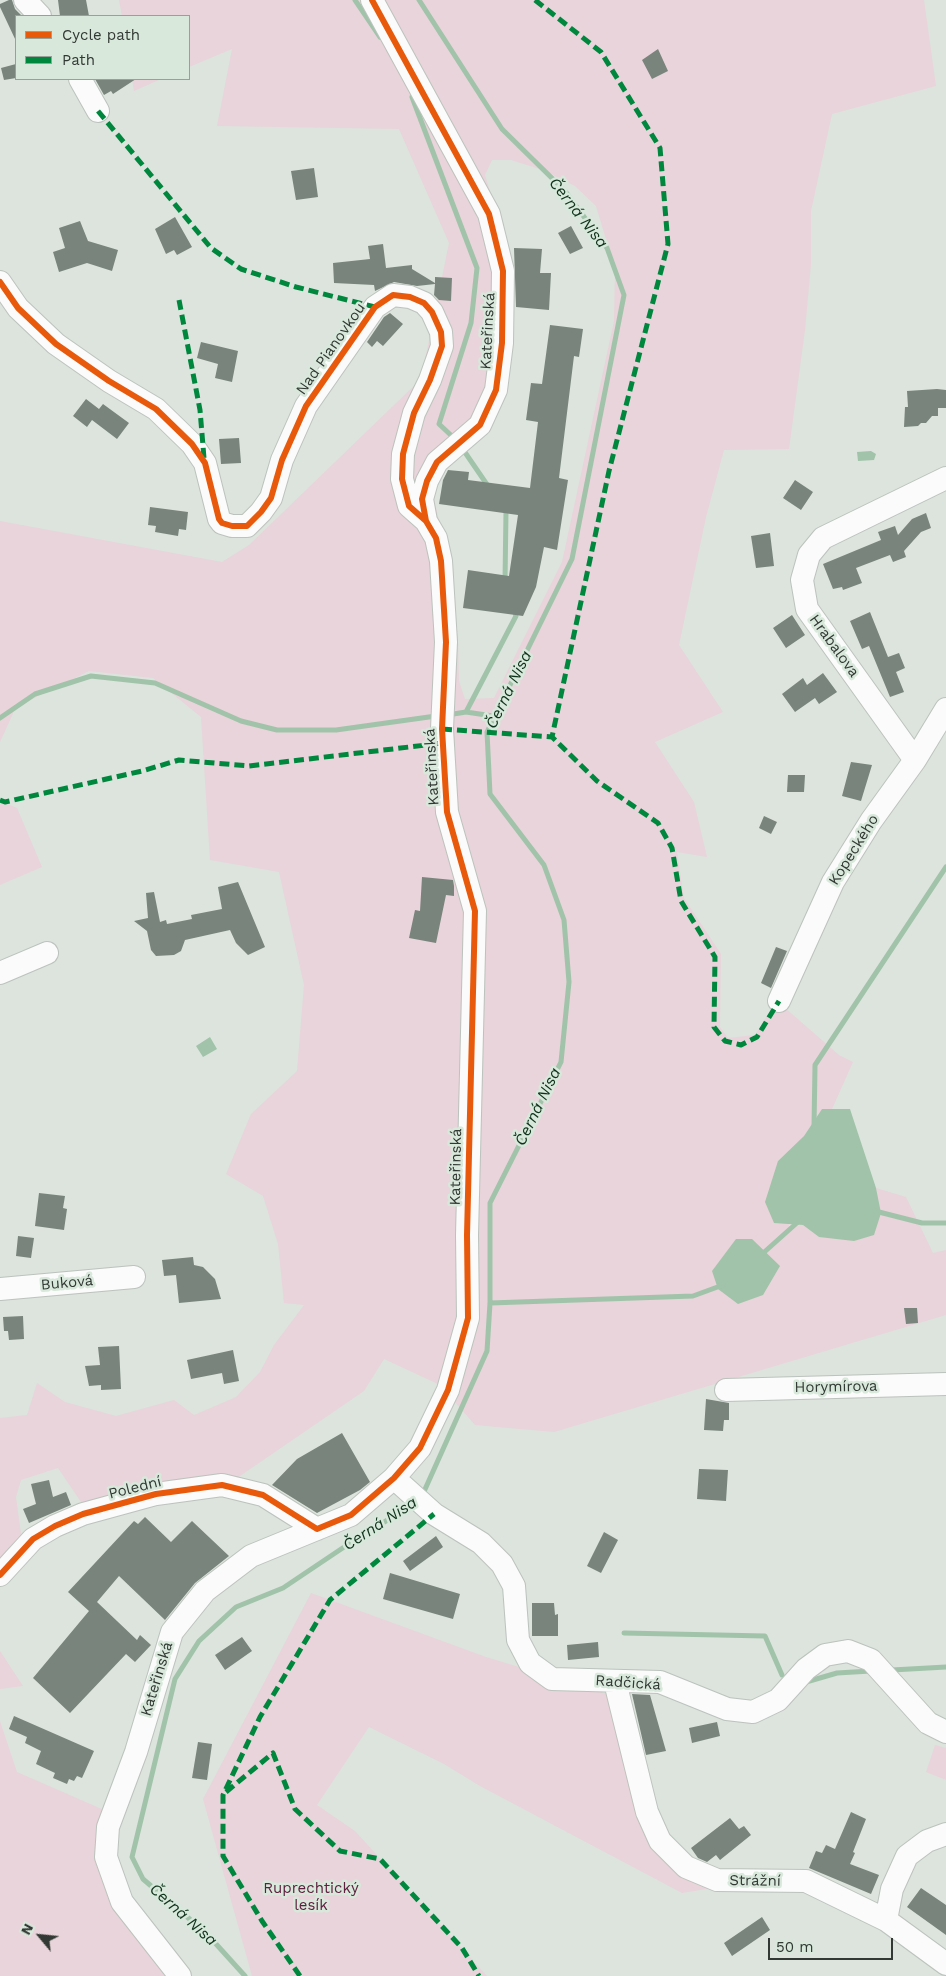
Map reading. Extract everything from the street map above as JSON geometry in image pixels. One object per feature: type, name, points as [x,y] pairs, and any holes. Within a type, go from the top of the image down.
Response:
[{"type":"street","points":[[25,0],[39,15]]},
{"type":"street","name":"Kateřinská","points":[[180,1976],[122,1902],[106,1857],[108,1827],[136,1752],[172,1632],[205,1591],[251,1556],[351,1515],[402,1485],[448,1390],[468,1318],[467,1235],[475,911],[447,812],[442,729],[446,642],[441,561],[436,538],[426,521],[422,499],[427,481],[437,462],[480,425],[496,390],[502,343],[503,272],[489,214],[372,0]]},
{"type":"street","points":[[81,80],[98,111]]},
{"type":"street","name":"Nad Pianovkou","points":[[0,282],[18,308],[56,344],[109,381],[156,409],[192,444],[205,464],[219,518],[222,523],[232,526],[247,526],[271,498],[282,460],[306,406],[375,307],[393,295],[410,297],[424,303],[432,312],[441,332],[442,346],[430,380],[414,413],[403,454],[402,479],[409,506],[426,521]]},
{"type":"street","name":"Hrabalova","points":[[915,760],[807,608],[802,580],[809,555],[823,538],[946,478]]},
{"type":"street","name":"Kopeckého","points":[[779,1001],[833,882],[871,821],[915,760],[946,709]]},
{"type":"street","points":[[0,974],[47,953]]},
{"type":"street","name":"Buková","points":[[0,1289],[134,1278]]},
{"type":"street","name":"Horymírova","points":[[726,1390],[946,1384]]},
{"type":"street","name":"Polední","points":[[2,1571],[33,1539],[82,1514],[156,1494],[222,1485],[264,1495],[317,1530]]},
{"type":"street","name":"Radčická","points":[[402,1485],[434,1514],[481,1543],[502,1564],[514,1586],[518,1640],[530,1663],[552,1678],[615,1682],[660,1682],[727,1709],[754,1712],[778,1700],[806,1669],[825,1655],[848,1651],[871,1660],[928,1723],[946,1732]]},
{"type":"street","name":"Strážní","points":[[615,1682],[647,1812],[660,1841],[686,1867],[717,1880],[806,1881],[886,1920],[946,1964]]},
{"type":"street","points":[[886,1920],[892,1889],[907,1856],[927,1841],[946,1834]]},
{"type":"green space","points":[[119,0],[924,0],[936,86],[832,114],[811,211],[811,264],[805,330],[789,449],[724,450],[706,517],[679,645],[723,712],[655,742],[694,802],[707,857],[677,852],[684,898],[721,954],[720,1027],[728,1038],[755,1035],[780,995],[784,1007],[839,1055],[853,1062],[832,1109],[822,1109],[804,1136],[778,1161],[789,1226],[803,1225],[819,1237],[881,1213],[876,1188],[906,1197],[933,1253],[946,1250],[946,1315],[554,1432],[475,1425],[440,1385],[384,1359],[364,1391],[237,1478],[83,1505],[58,1468],[21,1480],[16,1497],[21,1534],[0,1559],[0,1418],[27,1415],[37,1383],[65,1402],[116,1416],[174,1400],[194,1415],[236,1397],[260,1372],[274,1345],[304,1305],[284,1303],[278,1244],[263,1196],[226,1174],[251,1114],[297,1071],[304,985],[279,872],[210,860],[201,717],[153,678],[89,671],[16,707],[0,742],[0,521],[222,562],[249,545],[421,379],[449,243],[399,129],[217,126],[232,49],[190,67],[190,15],[122,15]],"holes":[[[492,160],[511,160],[543,170],[575,186],[596,206],[615,269],[614,321],[562,562],[494,698],[465,699],[459,681],[458,640],[450,565],[431,487],[504,391],[491,194],[485,175]]]},
{"type":"green space","points":[[132,80],[159,80],[134,91]]},
{"type":"green space","points":[[0,801],[17,808],[42,867],[0,885]]},
{"type":"green space","name":"Ruprechtický lesík","points":[[311,1593],[486,1657],[614,1696],[674,1868],[731,1885],[682,1893],[480,1786],[444,1764],[369,1727],[317,1805],[355,1831],[487,1976],[252,1976],[203,1799]]},
{"type":"green space","points":[[0,1651],[23,1686],[0,1689]]},
{"type":"green space","points":[[0,1721],[17,1772],[104,1810],[96,1827],[95,1858],[103,1883],[166,1976],[0,1976]]},
{"type":"green space","points":[[935,1745],[946,1748],[946,1780],[926,1772]]},
{"type":"shaded area","points":[[871,451],[876,454],[874,460],[858,461],[857,452]]},
{"type":"shaded area","points":[[210,1037],[217,1049],[203,1057],[196,1046]]},
{"type":"shaded area","points":[[822,1109],[850,1109],[876,1188],[881,1213],[874,1235],[854,1241],[819,1237],[803,1225],[774,1223],[765,1202],[778,1161],[804,1136]]},
{"type":"shaded area","points":[[736,1239],[752,1239],[780,1266],[763,1295],[738,1304],[718,1289],[712,1271]]},
{"type":"building","points":[[12,0],[15,9],[21,15],[15,15],[15,39],[0,7],[0,4]]},
{"type":"building","points":[[58,0],[86,0],[89,15],[60,15]]},
{"type":"building","points":[[658,49],[668,71],[652,79],[642,60]]},
{"type":"building","points":[[15,64],[15,78],[4,80],[1,68]]},
{"type":"building","points":[[96,80],[134,80],[113,94],[111,91],[104,95]]},
{"type":"building","points":[[314,168],[318,197],[296,200],[291,171]]},
{"type":"building","points":[[175,217],[192,247],[177,255],[174,250],[166,254],[155,229]]},
{"type":"building","points":[[80,221],[88,241],[118,250],[112,271],[87,263],[59,272],[53,252],[65,248],[59,228]]},
{"type":"building","points":[[571,226],[583,248],[570,254],[558,233]]},
{"type":"building","points":[[383,244],[386,268],[412,265],[412,269],[435,283],[435,277],[452,278],[451,301],[439,300],[434,295],[435,284],[417,286],[394,282],[375,291],[374,285],[334,283],[333,263],[370,259],[368,246]]},
{"type":"building","points":[[514,248],[542,249],[540,273],[551,273],[549,310],[516,307]]},
{"type":"building","points":[[390,313],[403,324],[383,346],[377,341],[372,347],[367,342],[384,317]]},
{"type":"building","points":[[550,325],[583,329],[579,357],[574,356],[559,478],[568,480],[557,550],[544,547],[536,587],[523,616],[463,608],[468,570],[509,576],[518,515],[439,504],[443,480],[448,470],[469,472],[468,480],[530,488],[538,422],[526,420],[531,383],[542,384]]},
{"type":"building","points":[[201,342],[238,351],[232,382],[215,378],[218,364],[197,358]]},
{"type":"building","points":[[946,390],[946,408],[938,408],[938,416],[932,416],[926,423],[921,423],[918,426],[904,427],[905,407],[908,407],[907,391]]},
{"type":"building","points":[[86,399],[99,409],[103,404],[129,423],[117,439],[92,420],[87,427],[73,416]]},
{"type":"building","points":[[239,438],[241,463],[221,464],[219,439]]},
{"type":"building","points":[[795,480],[813,492],[801,510],[783,498]]},
{"type":"building","points":[[150,507],[188,512],[186,530],[179,529],[178,536],[155,532],[156,526],[148,525]]},
{"type":"building","points":[[926,513],[931,528],[921,532],[904,551],[906,557],[893,562],[890,555],[856,568],[862,583],[843,590],[842,587],[833,589],[823,564],[881,540],[878,532],[895,526],[898,535],[912,519]]},
{"type":"building","points":[[770,533],[774,566],[756,568],[751,536]]},
{"type":"building","points":[[870,612],[888,657],[899,653],[905,668],[896,672],[904,692],[890,697],[869,646],[862,649],[850,621]]},
{"type":"building","points":[[792,615],[805,635],[786,648],[773,628]]},
{"type":"building","points":[[823,673],[837,692],[819,704],[815,698],[795,712],[782,694],[803,678],[807,685]]},
{"type":"building","points":[[851,762],[872,765],[861,801],[842,796]]},
{"type":"building","points":[[788,775],[805,775],[804,792],[787,792]]},
{"type":"building","points":[[764,816],[777,822],[771,834],[759,828]]},
{"type":"building","points":[[422,877],[453,880],[454,896],[446,895],[436,943],[409,938],[415,910],[420,911]]},
{"type":"building","points":[[238,882],[265,947],[248,955],[236,943],[230,930],[185,940],[181,951],[174,955],[156,956],[151,950],[147,931],[134,921],[148,918],[146,893],[154,892],[160,922],[166,920],[167,924],[192,919],[191,915],[222,909],[218,887]]},
{"type":"building","points":[[776,947],[787,951],[771,988],[761,983]]},
{"type":"building","points":[[39,1193],[65,1196],[63,1208],[67,1209],[64,1230],[35,1226]]},
{"type":"building","points":[[18,1236],[34,1238],[31,1258],[16,1256]]},
{"type":"building","points":[[193,1257],[194,1265],[203,1267],[215,1279],[221,1299],[179,1303],[176,1275],[164,1276],[162,1260]]},
{"type":"building","points":[[904,1308],[917,1308],[918,1323],[906,1324]]},
{"type":"building","points":[[23,1316],[24,1339],[9,1340],[8,1331],[4,1331],[3,1317]]},
{"type":"building","points":[[119,1346],[121,1389],[101,1390],[101,1385],[89,1386],[85,1366],[100,1365],[98,1347]]},
{"type":"building","points":[[233,1350],[239,1381],[224,1384],[222,1373],[191,1379],[187,1360]]},
{"type":"building","points":[[706,1399],[729,1403],[729,1420],[724,1420],[723,1431],[704,1430]]},
{"type":"building","points":[[342,1433],[370,1482],[360,1490],[317,1513],[272,1485],[297,1459]]},
{"type":"building","points":[[699,1469],[728,1470],[726,1501],[697,1499]]},
{"type":"building","points":[[49,1480],[53,1497],[66,1492],[71,1505],[29,1523],[23,1509],[36,1504],[31,1484]]},
{"type":"building","points":[[145,1517],[171,1542],[192,1521],[229,1556],[195,1583],[165,1620],[119,1576],[97,1602],[137,1640],[140,1635],[151,1645],[135,1662],[126,1654],[70,1713],[33,1678],[89,1611],[68,1592],[134,1521],[138,1524]]},
{"type":"building","points":[[604,1532],[618,1540],[601,1573],[587,1566]]},
{"type":"building","points":[[436,1536],[443,1547],[410,1571],[403,1561]]},
{"type":"building","points":[[390,1573],[460,1594],[453,1619],[383,1599]]},
{"type":"building","points":[[532,1603],[554,1603],[555,1615],[558,1614],[558,1636],[532,1636]]},
{"type":"building","points":[[242,1637],[252,1651],[225,1670],[215,1655]]},
{"type":"building","points":[[598,1642],[599,1657],[568,1660],[567,1645]]},
{"type":"building","points":[[632,1694],[650,1695],[666,1751],[646,1755]]},
{"type":"building","points":[[14,1716],[94,1751],[82,1778],[77,1776],[74,1781],[69,1779],[67,1784],[53,1778],[55,1773],[36,1764],[41,1751],[25,1743],[27,1737],[9,1729]]},
{"type":"building","points":[[717,1722],[720,1736],[692,1743],[689,1728]]},
{"type":"building","points":[[198,1742],[212,1744],[207,1780],[192,1778]]},
{"type":"building","points":[[851,1812],[866,1819],[850,1864],[879,1875],[871,1894],[809,1868],[816,1851],[822,1853],[826,1845],[835,1849]]},
{"type":"building","points":[[730,1818],[739,1829],[744,1826],[751,1835],[720,1860],[716,1855],[707,1862],[698,1858],[691,1848]]},
{"type":"building","points":[[921,1888],[946,1905],[946,1935],[907,1907]]},
{"type":"building","points":[[762,1917],[770,1930],[732,1956],[724,1943]]},
{"type":"waterway","points":[[355,0],[380,37]]},
{"type":"waterway","name":"Černá Nisa","points":[[419,0],[502,129],[565,191],[607,248],[624,295],[572,559],[487,732],[490,794],[544,865],[564,920],[569,982],[561,1062],[490,1203],[490,1303],[487,1351],[422,1496]]},
{"type":"waterway","points":[[412,97],[477,268],[471,323],[439,424],[455,439]]},
{"type":"waterway","points":[[462,448],[488,486]]},
{"type":"waterway","points":[[503,508],[506,511],[505,581]]},
{"type":"waterway","points":[[466,712],[516,616],[514,610]]},
{"type":"waterway","points":[[0,718],[35,694],[91,676],[155,683],[241,721],[277,730],[336,730],[436,716]]},
{"type":"waterway","points":[[447,715],[466,712],[493,716]]},
{"type":"waterway","points":[[814,1127],[815,1065],[946,867]]},
{"type":"waterway","points":[[875,1211],[922,1223],[946,1223]]},
{"type":"waterway","points":[[761,1255],[799,1221]]},
{"type":"waterway","points":[[490,1303],[693,1296],[723,1285]]},
{"type":"waterway","name":"Černá Nisa","points":[[245,1976],[207,1934],[143,1879],[132,1857],[175,1679],[199,1641],[236,1607],[283,1588],[362,1535],[415,1504]]},
{"type":"waterway","points":[[624,1633],[765,1636],[782,1675]]},
{"type":"waterway","points":[[892,1670],[946,1667]]},
{"type":"waterway","points":[[806,1682],[837,1673],[871,1671]]},
{"type":"marked path","points":[[535,0],[601,52],[660,148],[668,244],[609,471],[552,737]]},
{"type":"marked path","points":[[98,111],[211,248],[241,269],[296,287],[375,307]]},
{"type":"marked path","points":[[179,300],[200,410],[204,458]]},
{"type":"marked path","points":[[442,729],[552,737],[597,781],[658,823],[672,848],[681,901],[715,957],[714,1027],[725,1041],[741,1045],[757,1037],[779,1001]]},
{"type":"marked path","points":[[0,800],[5,802],[142,771],[179,760],[249,766],[443,743]]},
{"type":"marked path","points":[[300,1976],[262,1921],[223,1856],[223,1795],[260,1717],[330,1600],[434,1514]]},
{"type":"marked path","points":[[226,1792],[273,1753],[295,1809],[340,1851],[380,1859],[462,1948],[479,1976]]},
{"type":"cycle path","points":[[0,1575],[33,1539],[55,1526],[83,1514],[156,1494],[222,1485],[263,1495],[317,1529],[351,1515],[394,1478],[420,1448],[448,1390],[468,1318],[467,1235],[475,911],[447,812],[442,729],[446,642],[441,561],[436,538],[426,521],[422,499],[427,481],[437,462],[480,425],[496,390],[502,343],[503,271],[489,214],[372,0]]},
{"type":"cycle path","points":[[0,282],[18,308],[56,344],[109,381],[156,409],[192,444],[205,463],[219,519],[222,523],[232,526],[247,526],[261,512],[271,498],[282,460],[306,406],[375,307],[393,295],[410,297],[424,303],[432,312],[441,332],[442,346],[430,380],[414,413],[403,454],[402,479],[409,506],[426,521]]}]
